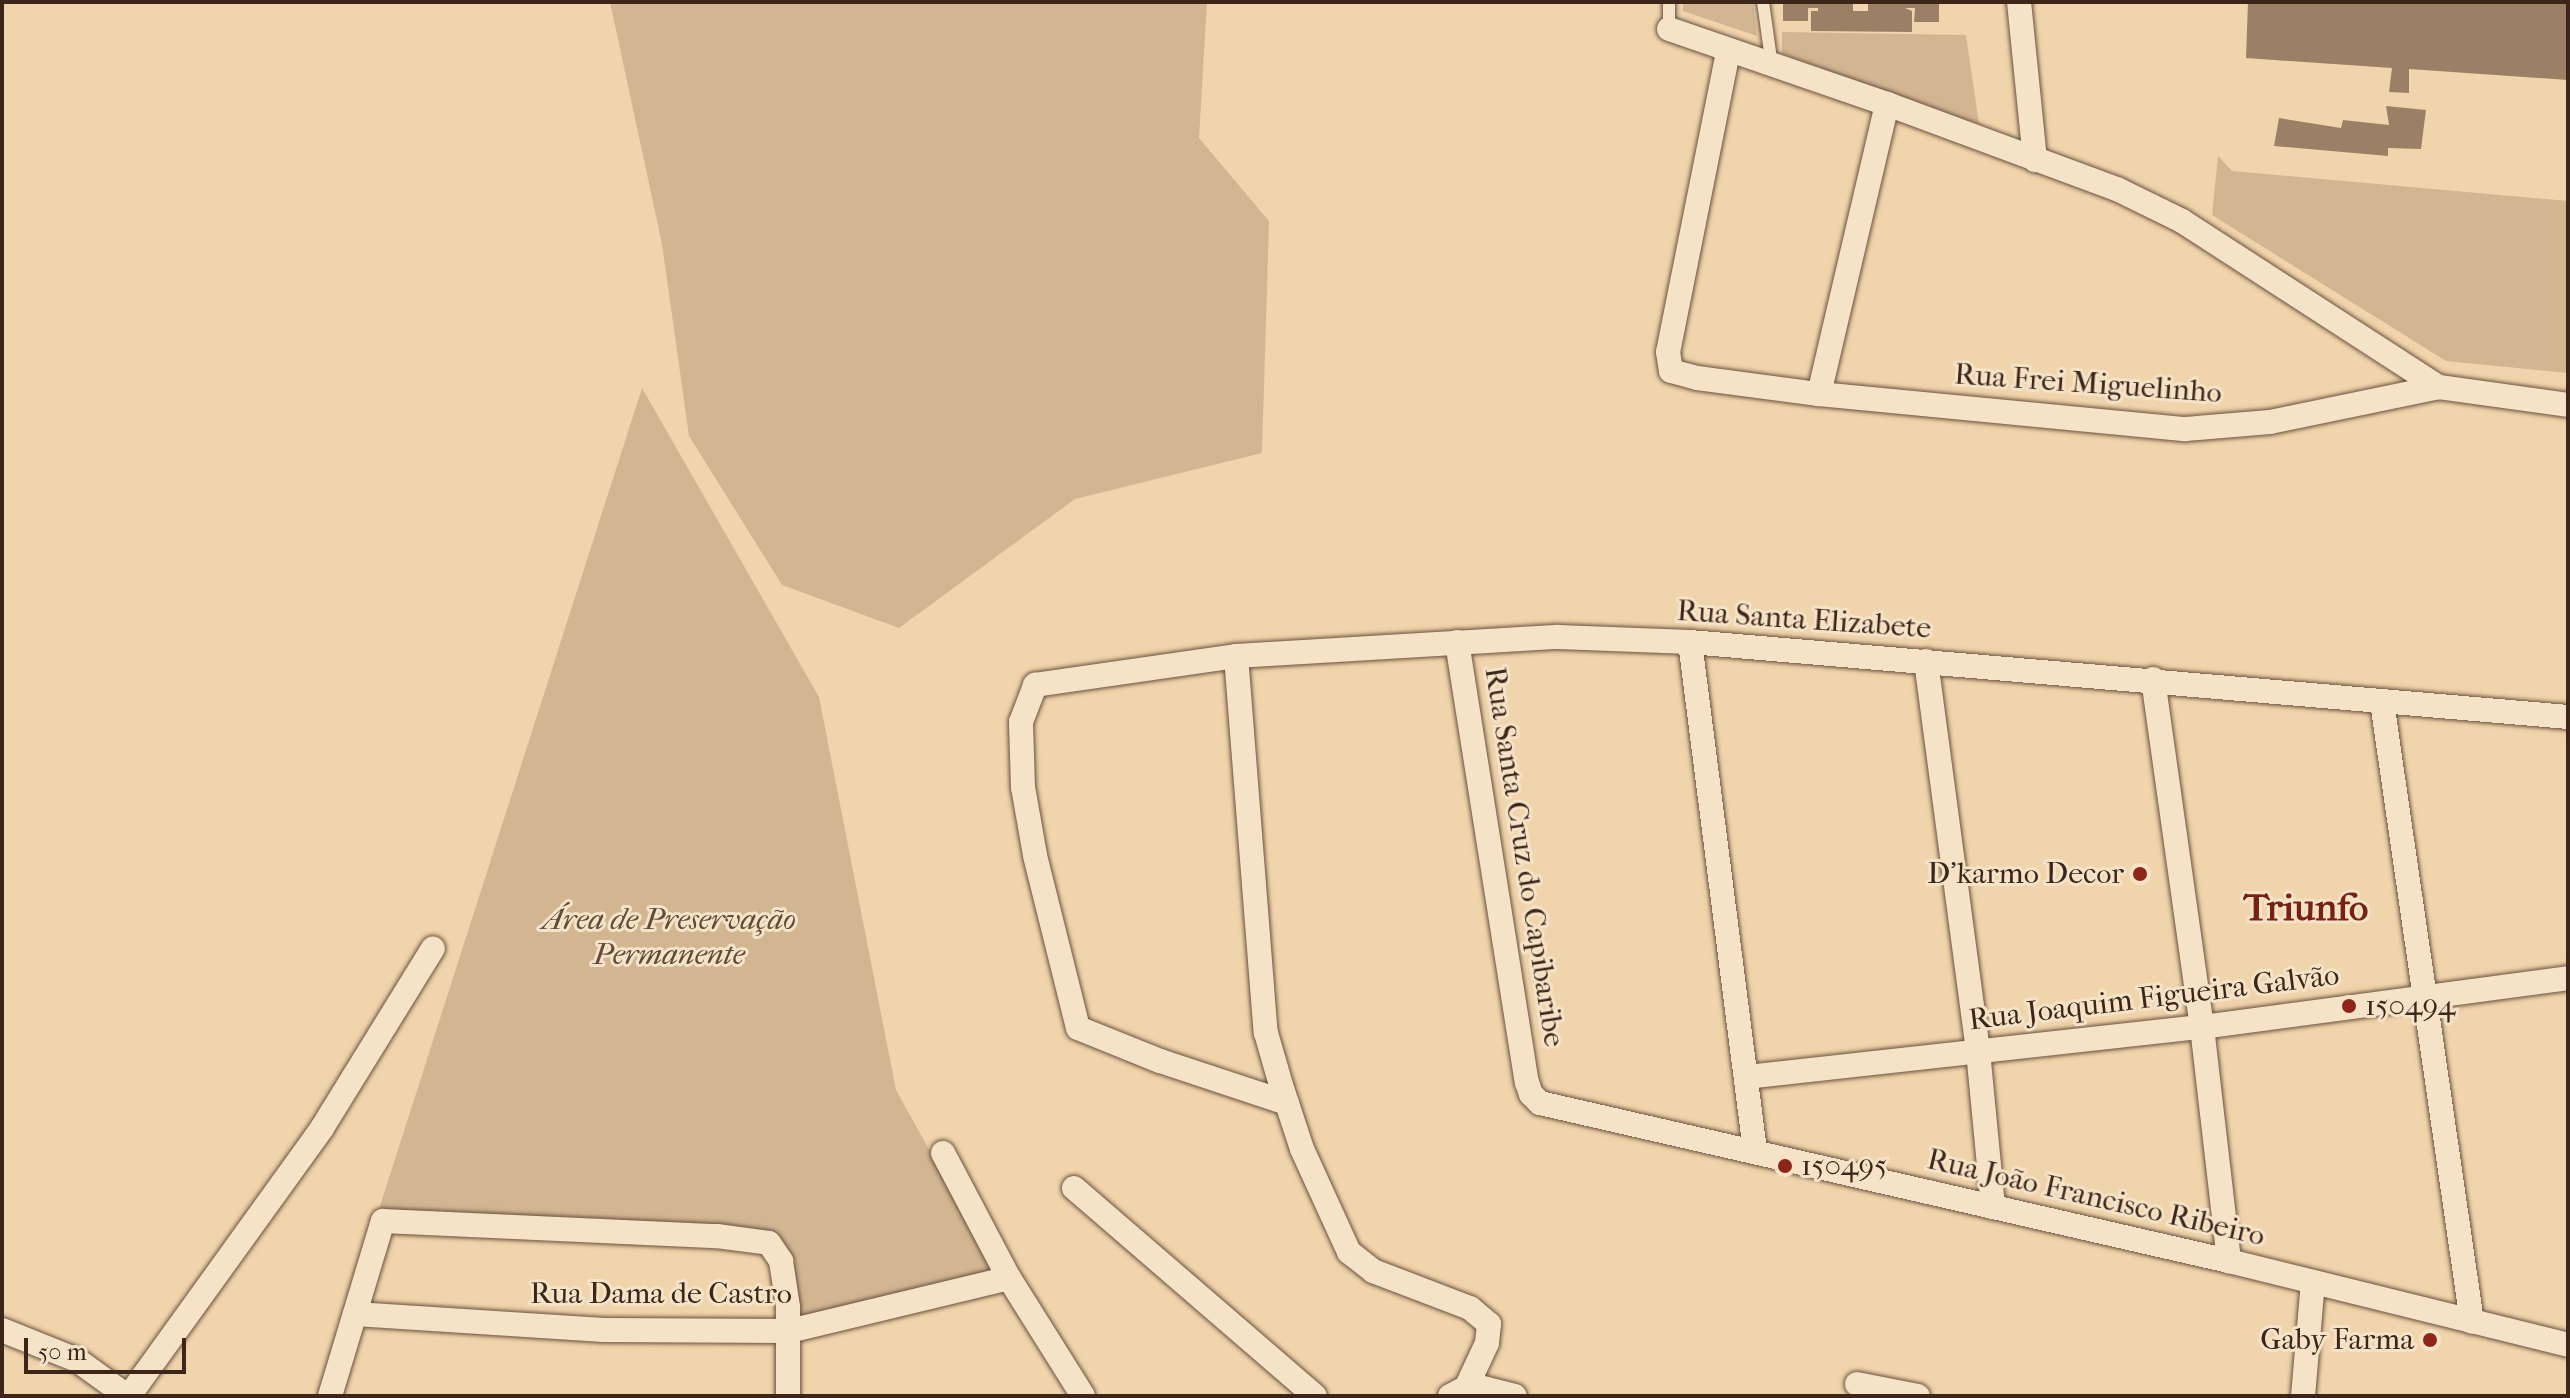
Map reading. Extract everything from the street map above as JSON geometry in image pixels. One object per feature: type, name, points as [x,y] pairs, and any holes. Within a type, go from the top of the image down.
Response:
[{"type":"street","points":[[2019,2],[2035,160]]},
{"type":"street","points":[[1669,29],[1728,52],[1887,104],[2117,189],[2182,221],[2439,387]]},
{"type":"street","name":"Rua Frei Miguelinho","points":[[1728,52],[1668,352],[1671,371],[1697,378],[1819,394],[2185,429],[2270,422],[2439,387],[2568,405]]},
{"type":"street","points":[[1819,394],[1887,104]]},
{"type":"street","name":"Rua Santa Elizabete","points":[[1287,1103],[1160,1061],[1078,1028],[1035,855],[1023,787],[1021,722],[1035,685],[1236,656],[1558,637],[1690,642],[2153,679],[2568,717]]},
{"type":"street","name":"Rua Santa Cruz do Capibaribe","points":[[1457,642],[1527,1082]]},
{"type":"street","points":[[1690,642],[1755,1151]]},
{"type":"street","points":[[1236,656],[1266,1033],[1287,1103],[1302,1149],[1349,1252],[1373,1271],[1470,1308],[1489,1324],[1487,1343],[1458,1391]]},
{"type":"street","points":[[1926,661],[1978,1051],[1993,1207]]},
{"type":"street","points":[[2153,679],[2202,1027],[2229,1261]]},
{"type":"street","points":[[2382,702],[2472,1322]]},
{"type":"street","points":[[2,1330],[77,1360],[128,1396],[322,1128],[433,948]]},
{"type":"street","name":"Rua Joaquim Figueira Galvão","points":[[1746,1077],[2202,1027],[2568,978]]},
{"type":"street","name":"Rua João Francisco Ribeiro","points":[[1527,1082],[1531,1094],[1540,1103],[1555,1110],[1755,1151],[2229,1261],[2568,1345]]},
{"type":"street","points":[[943,1153],[1009,1278],[1083,1396]]},
{"type":"street","points":[[1074,1188],[1315,1396]]},
{"type":"street","points":[[330,1396],[383,1221],[763,1241],[775,1247],[781,1261],[789,1331],[788,1396]]},
{"type":"street","name":"Rua Dama de Castro","points":[[355,1314],[603,1330],[789,1331],[1009,1278]]},
{"type":"street","points":[[2303,1396],[2313,1282]]},
{"type":"street","points":[[1857,1384],[1918,1396]]},
{"type":"street","points":[[1458,1391],[1485,1386],[1515,1396]]},
{"type":"lane","points":[[1669,2],[1669,29]]},
{"type":"lane","points":[[1763,2],[1772,66]]},
{"type":"green space","points":[[610,2],[1207,2],[1199,138],[1269,221],[1262,453],[1075,499],[899,628],[782,585],[689,436],[662,244]]},
{"type":"green space","points":[[1683,2],[1753,2],[1757,36],[1683,11]]},
{"type":"green space","points":[[1782,32],[1966,35],[1979,124],[1782,54]]},
{"type":"green space","points":[[2218,156],[2232,171],[2568,201],[2568,373],[2446,361],[2212,215]]},
{"type":"green space","name":"Área de Preservação Permanente","points":[[642,388],[819,697],[896,1090],[996,1270],[796,1321],[782,1241],[764,1230],[379,1209]]},
{"type":"building","points":[[1783,2],[1853,2],[1853,11],[1868,11],[1868,2],[1933,2],[1939,3],[1939,22],[1914,22],[1915,8],[1905,8],[1912,11],[1912,32],[1811,31],[1811,11],[1818,11],[1818,8],[1808,8],[1808,21],[1783,21]]},
{"type":"building","points":[[2248,2],[2568,2],[2568,80],[2409,69],[2409,93],[2389,92],[2392,68],[2246,58]]},
{"type":"building","points":[[2386,106],[2426,110],[2421,149],[2388,148],[2388,156],[2274,146],[2279,118],[2341,128],[2343,120],[2389,125]]},
{"type":"place","name":"D'karmo Decor","points":[[2140,874]]},
{"type":"place","name":"150494","points":[[2349,1006]]},
{"type":"place","name":"150495","points":[[1785,1166]]},
{"type":"place","name":"Gaby Farma","points":[[2430,1340]]},
{"type":"district","name":"Triunfo","points":[[2306,908]]}]
